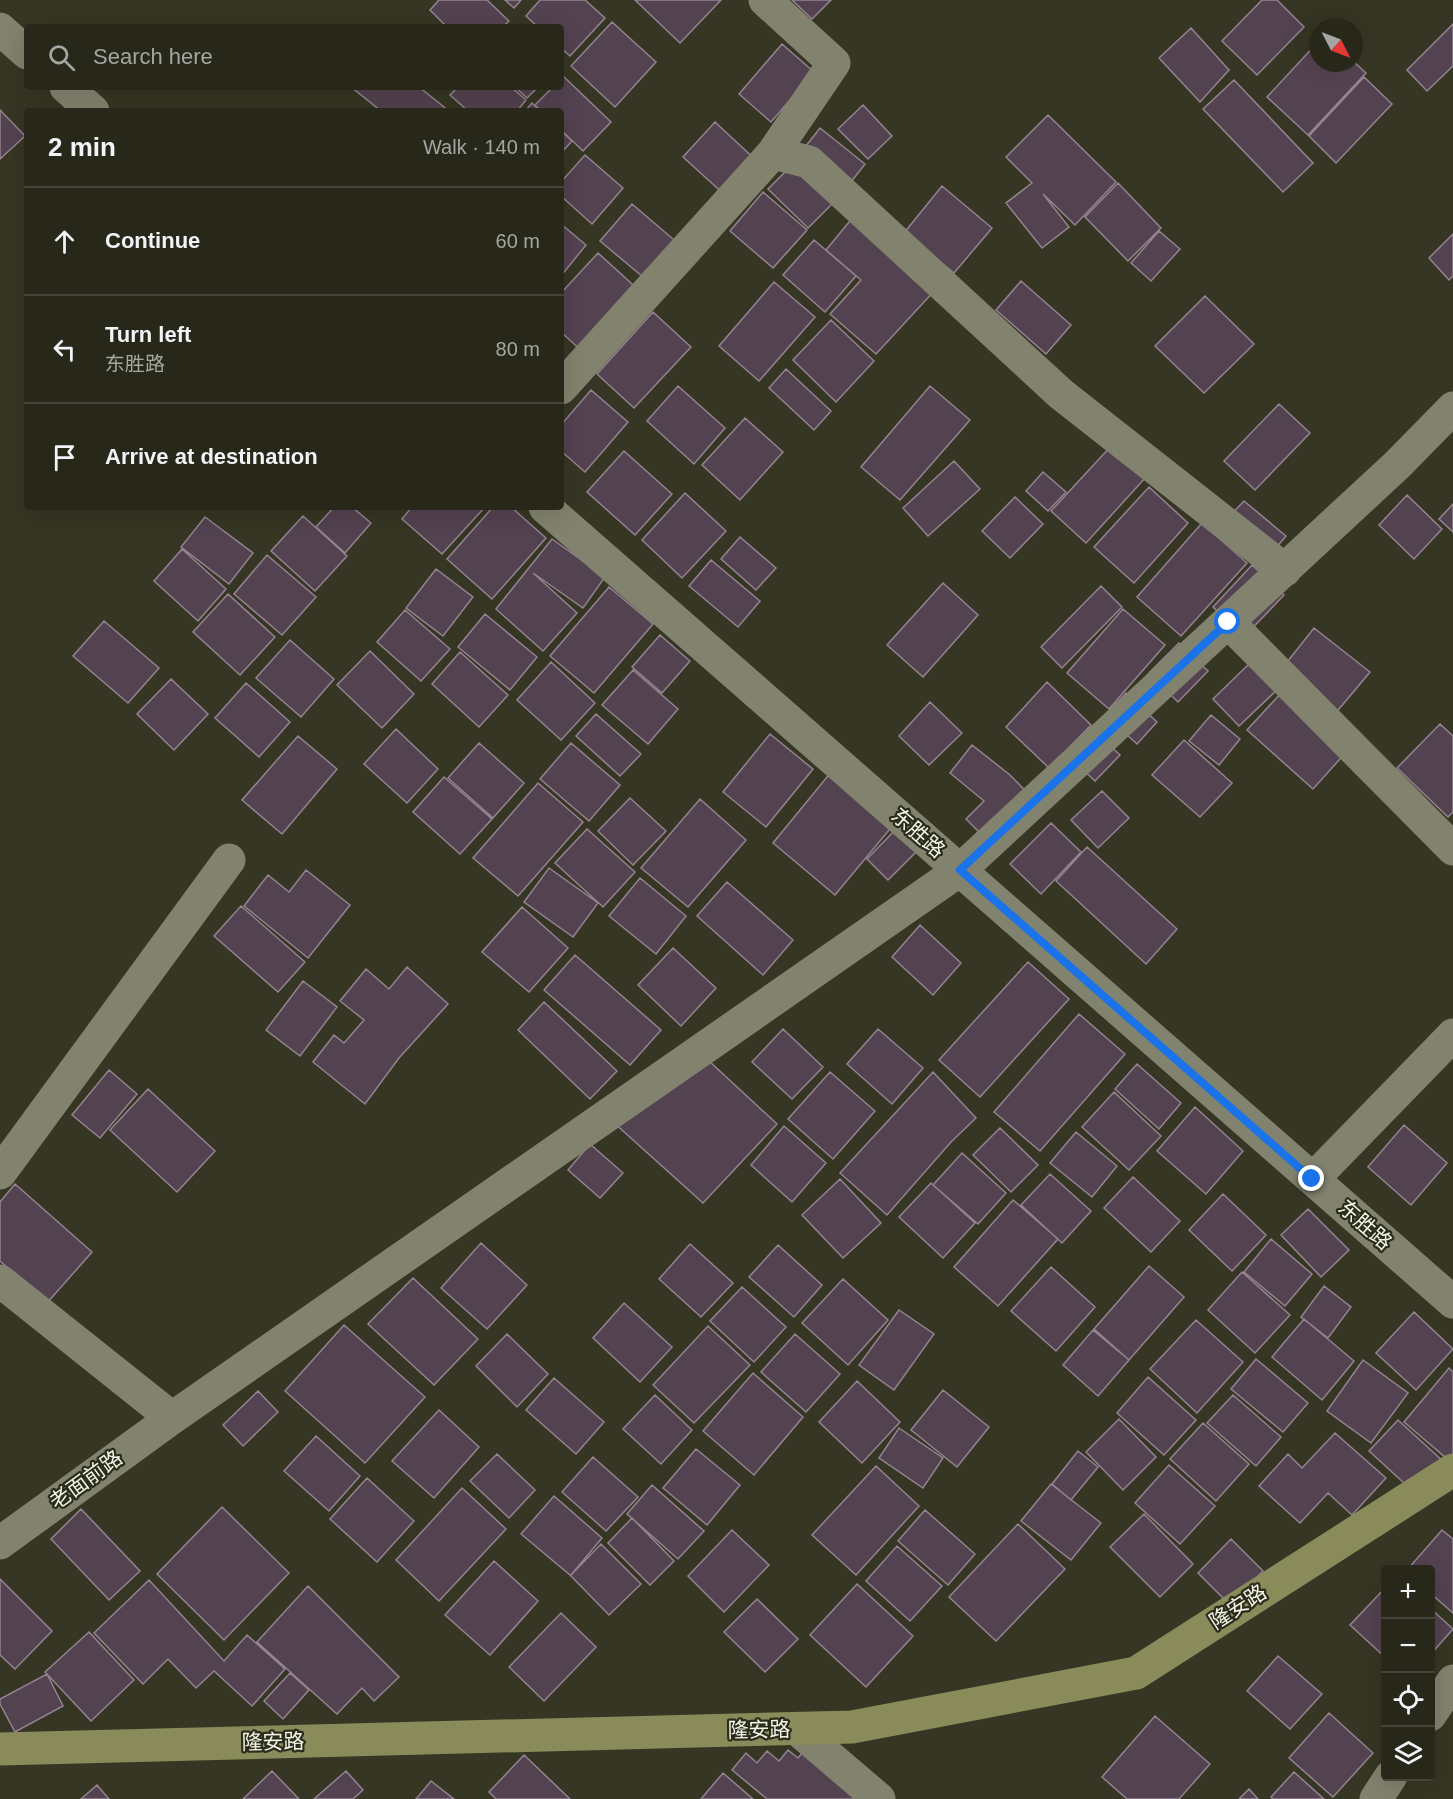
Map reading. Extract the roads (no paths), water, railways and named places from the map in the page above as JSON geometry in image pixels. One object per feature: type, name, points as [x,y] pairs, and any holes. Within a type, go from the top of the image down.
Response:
[{"type":"street","points":[[564,385],[773,153],[834,63],[765,0]]},
{"type":"street","points":[[0,29],[24,50]]},
{"type":"street","points":[[69,90],[90,108]]},
{"type":"street","points":[[773,153],[809,162],[1061,394],[1285,570]]},
{"type":"street","name":"老面前路","points":[[0,1543],[172,1418],[960,870],[1285,570],[1397,465],[1453,408]]},
{"type":"street","name":"东胜路","points":[[548,510],[1453,1302]]},
{"type":"street","points":[[1228,622],[1453,849]]},
{"type":"street","points":[[0,1173],[229,861]]},
{"type":"street","points":[[1312,1179],[1453,1035]]},
{"type":"street","points":[[0,1281],[172,1418]]},
{"type":"street","name":"隆安路","points":[[0,1749],[852,1727],[1136,1672],[1453,1470]]},
{"type":"street","points":[[1435,1709],[1453,1681]]},
{"type":"street","points":[[796,1729],[879,1799]]},
{"type":"street","points":[[1376,1799],[1388,1781]]}]
